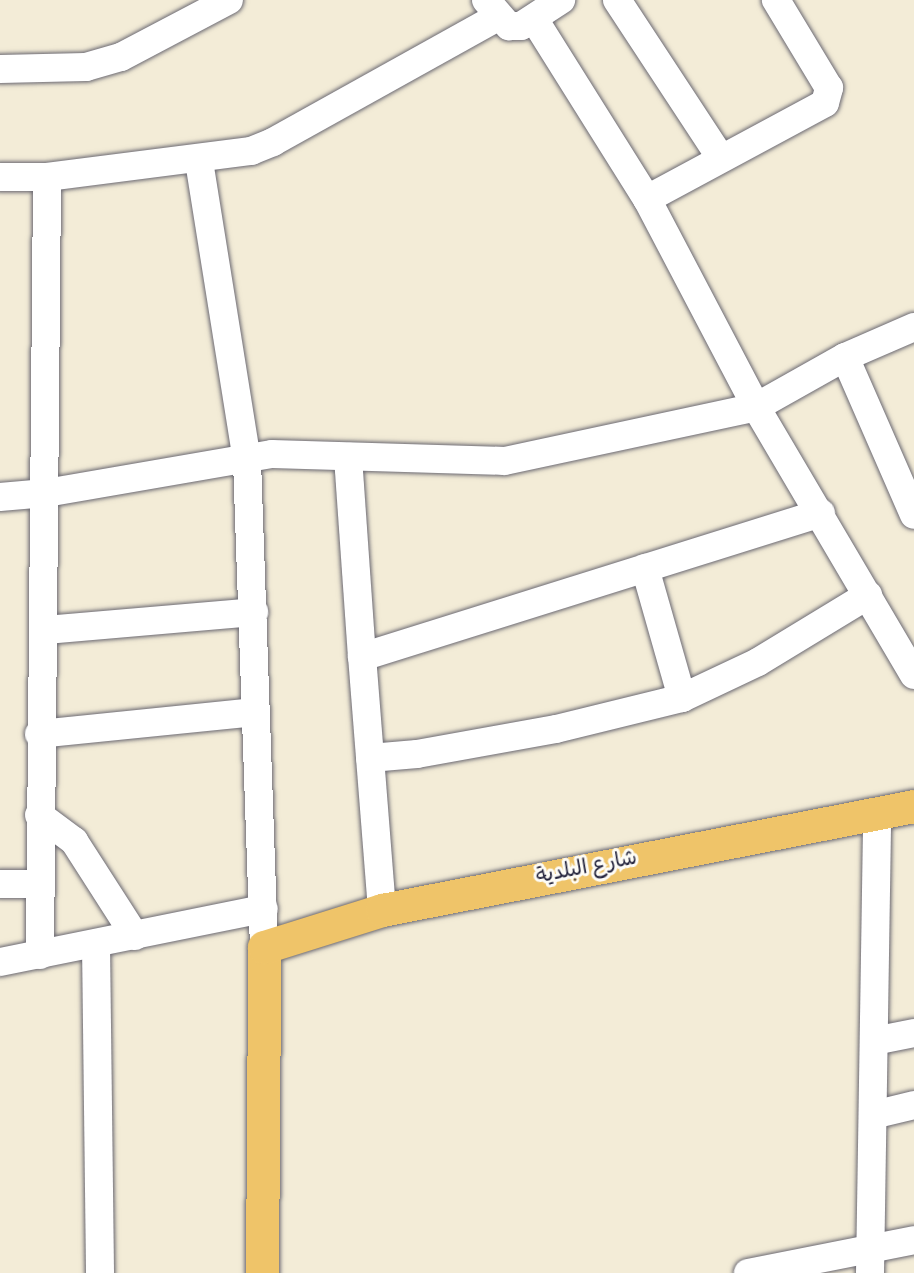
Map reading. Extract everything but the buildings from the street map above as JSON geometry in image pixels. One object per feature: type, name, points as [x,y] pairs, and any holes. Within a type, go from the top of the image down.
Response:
[{"type":"main road","name":"شارع البلدية","points":[[264,947],[382,910],[914,806]]},
{"type":"main road","points":[[262,1273],[264,947]]},
{"type":"street","points":[[0,69],[86,67],[121,57],[229,0]]},
{"type":"street","points":[[0,177],[47,177],[199,160],[251,151],[273,142],[492,8],[509,26],[534,19],[561,0]]},
{"type":"street","points":[[617,0],[720,157]]},
{"type":"street","points":[[647,199],[720,157],[825,103],[829,88],[776,0]]},
{"type":"street","points":[[534,19],[647,199],[756,406],[821,513],[914,675]]},
{"type":"street","points":[[199,160],[247,461],[264,947]]},
{"type":"street","points":[[40,955],[39,734],[45,630],[47,177]]},
{"type":"street","points":[[0,497],[46,493],[247,461],[272,454],[505,461],[756,406],[845,357],[914,327]]},
{"type":"street","points":[[845,357],[914,515]]},
{"type":"street","points":[[348,457],[382,910]]},
{"type":"street","points":[[362,657],[821,513]]},
{"type":"street","points":[[645,568],[682,698]]},
{"type":"street","points":[[370,758],[417,754],[556,729],[682,698],[758,662],[868,595]]},
{"type":"street","points":[[45,630],[254,612]]},
{"type":"street","points":[[39,734],[254,712]]},
{"type":"street","points":[[870,1262],[877,813]]},
{"type":"street","points":[[39,815],[74,841],[135,936]]},
{"type":"street","points":[[0,884],[39,884]]},
{"type":"street","points":[[0,962],[264,909]]},
{"type":"street","points":[[96,944],[100,1273]]},
{"type":"street","points":[[874,1041],[914,1033]]},
{"type":"street","points":[[873,1115],[914,1105]]},
{"type":"street","points":[[748,1273],[870,1262],[914,1240]]}]
